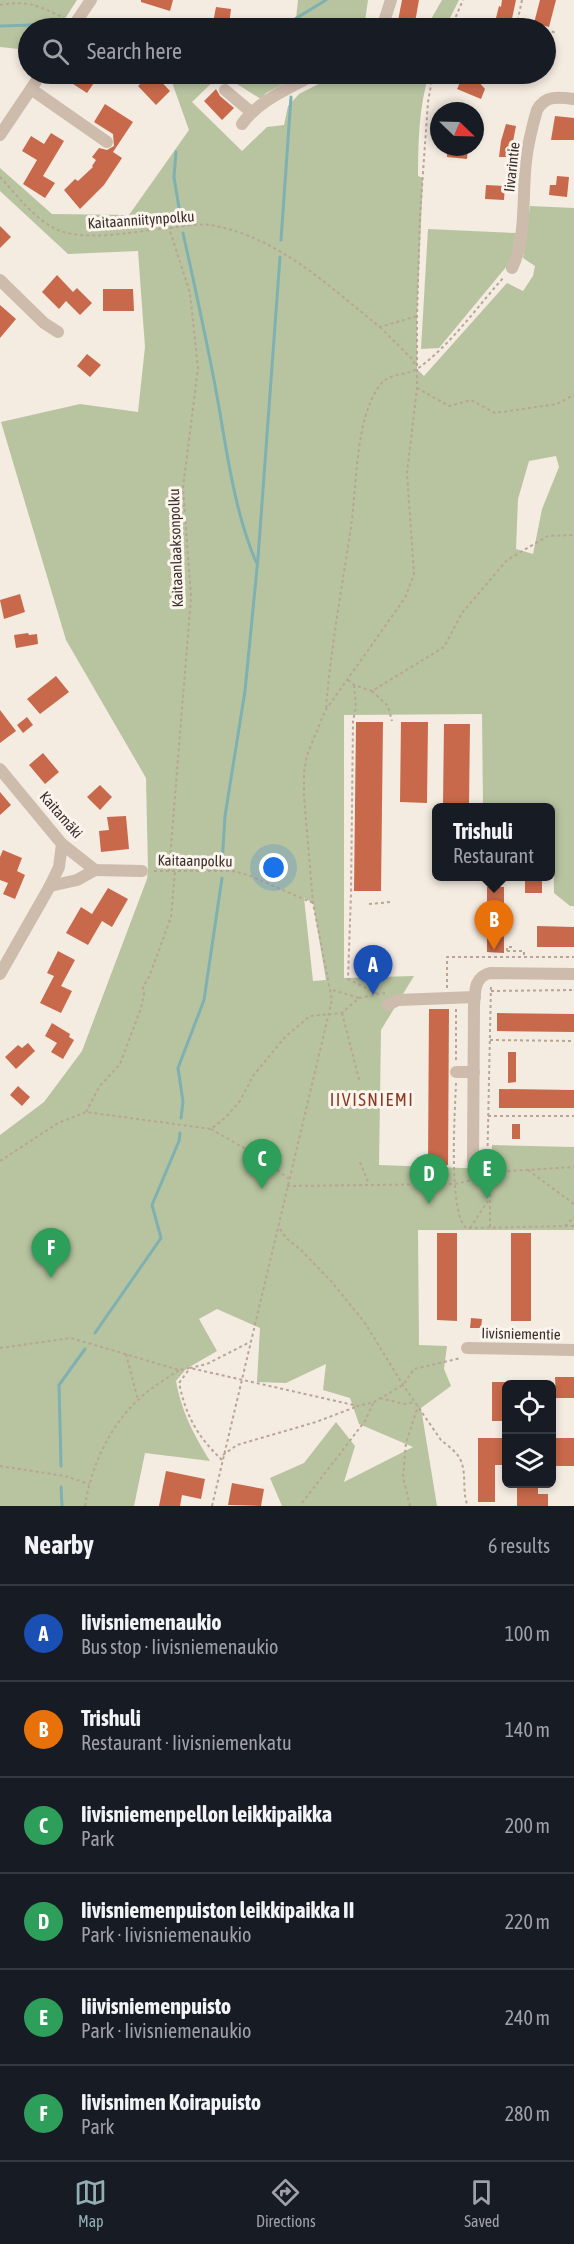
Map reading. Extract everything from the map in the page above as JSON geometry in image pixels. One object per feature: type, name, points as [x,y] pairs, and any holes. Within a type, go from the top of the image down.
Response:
[{"type":"street","points":[[76,18],[91,0]]},
{"type":"street","points":[[385,18],[391,0]]},
{"type":"street","points":[[0,135],[34,84]]},
{"type":"street","points":[[242,124],[251,112],[298,84]]},
{"type":"street","points":[[31,89],[108,142]]},
{"type":"street","points":[[225,90],[251,112]]},
{"type":"street","name":"Iivarintie","points":[[512,268],[518,258],[526,162],[537,110],[550,98],[574,99]]},
{"type":"street","points":[[0,280],[44,323],[58,332]]},
{"type":"street","name":"Kaitamäki","points":[[0,769],[63,844],[95,870]]},
{"type":"street","points":[[0,974],[50,886],[58,867],[63,844]]},
{"type":"street","points":[[50,886],[77,880],[95,870],[142,871]]},
{"type":"street","points":[[473,1161],[477,980],[482,975],[490,974],[574,974]]},
{"type":"street","points":[[388,1005],[398,1000],[475,997]]},
{"type":"street","points":[[456,1072],[474,1072]]},
{"type":"street","name":"Iivisniementie","points":[[464,1353],[574,1350]]},
{"type":"path","points":[[455,18],[463,0]]},
{"type":"path","points":[[518,18],[522,0]]},
{"type":"path","points":[[0,5],[17,2],[30,3],[59,18]]},
{"type":"path","points":[[212,1506],[332,1000],[332,990],[327,980],[313,903],[304,772],[314,735],[326,711],[405,598],[414,574],[407,473],[417,388],[420,215],[427,112],[431,84]]},
{"type":"path","name":"Kaitaanniitynpolku","points":[[0,177],[52,228],[64,232],[92,235],[208,225],[253,236],[293,258],[380,327],[412,359],[417,369]]},
{"type":"path","name":"Kaitaanlaaksonpolku","points":[[169,228],[190,293],[198,368],[183,488],[191,597],[169,871]]},
{"type":"path","points":[[326,711],[351,527],[358,456],[366,415],[375,392],[388,377],[417,369],[441,349],[512,268]]},
{"type":"path","points":[[380,327],[417,316]]},
{"type":"path","points":[[417,388],[449,406],[471,400],[495,413],[556,404],[574,395]]},
{"type":"path","points":[[372,691],[444,647],[462,613],[507,560],[548,537],[574,535]]},
{"type":"path","points":[[348,680],[354,685],[372,691],[388,706],[392,721]]},
{"type":"path","points":[[354,685],[356,707],[353,721],[348,979],[378,994]]},
{"type":"path","name":"Kaitaanpolku","points":[[142,871],[233,871],[248,875],[313,903]]},
{"type":"path","points":[[86,1112],[99,1087],[120,1064],[141,1008],[143,987],[149,977],[171,917],[175,871]]},
{"type":"path","points":[[369,904],[391,902]]},
{"type":"path","points":[[512,947],[507,947],[507,951],[524,951],[524,957]]},
{"type":"path","points":[[490,974],[488,1116],[490,1227]]},
{"type":"path","points":[[332,990],[359,998]]},
{"type":"path","points":[[491,991],[574,990]]},
{"type":"path","points":[[456,1005],[455,1184],[461,1223],[466,1228],[574,1226]]},
{"type":"path","points":[[342,1013],[360,1083]]},
{"type":"path","points":[[211,1129],[240,1101],[253,1076],[285,1037],[310,1016],[328,1015]]},
{"type":"path","points":[[490,1040],[574,1041]]},
{"type":"path","points":[[0,1161],[58,1123],[86,1112],[211,1129],[262,1159],[289,1179]]},
{"type":"path","points":[[488,1116],[574,1116]]},
{"type":"path","points":[[360,1162],[369,1186]]},
{"type":"path","points":[[287,1186],[455,1184],[510,1171],[574,1167]]},
{"type":"path","points":[[528,1170],[574,1204]]},
{"type":"path","points":[[470,1228],[490,1198]]},
{"type":"path","points":[[565,1226],[574,1217]]},
{"type":"path","points":[[279,1228],[365,1323],[403,1385],[441,1440],[458,1456],[463,1468],[465,1499],[468,1506]]},
{"type":"path","points":[[0,1348],[71,1338],[179,1370]]},
{"type":"path","points":[[85,1506],[89,1484],[108,1437],[138,1400],[179,1370],[207,1364],[251,1342]]},
{"type":"path","points":[[223,1455],[237,1445],[374,1402],[403,1385],[414,1369],[464,1353]]},
{"type":"path","points":[[126,1354],[138,1400]]},
{"type":"path","points":[[190,1368],[358,1406]]},
{"type":"path","points":[[190,1368],[179,1383],[184,1404],[204,1443],[222,1460]]},
{"type":"path","points":[[380,1398],[404,1404],[415,1402]]},
{"type":"path","points":[[302,1503],[365,1421],[374,1402]]},
{"type":"path","points":[[410,1506],[403,1477],[406,1443],[418,1406]]},
{"type":"path","points":[[0,1466],[65,1476],[89,1484]]},
{"type":"green space","points":[[0,0],[77,0],[65,18],[18,18],[18,49],[0,47]]},
{"type":"green space","points":[[298,0],[368,0],[365,18],[296,18]]},
{"type":"green space","points":[[442,0],[459,0],[450,18],[432,18]]},
{"type":"green space","points":[[173,84],[211,84],[192,102],[242,151],[267,127],[284,125],[288,106],[299,94],[318,84],[426,84],[421,111],[418,163],[418,176],[423,178],[417,369],[424,376],[507,283],[523,291],[533,276],[535,266],[523,258],[530,206],[574,208],[574,906],[570,906],[554,893],[555,803],[483,803],[482,714],[344,715],[344,978],[414,976],[381,1030],[379,1165],[491,1169],[492,1145],[574,1147],[574,1230],[418,1230],[419,1345],[447,1346],[444,1369],[451,1386],[421,1408],[437,1506],[282,1506],[270,1478],[304,1463],[336,1422],[355,1446],[344,1482],[413,1447],[359,1424],[350,1398],[323,1390],[326,1364],[286,1383],[257,1382],[260,1328],[217,1309],[199,1319],[217,1351],[186,1369],[176,1381],[181,1403],[189,1422],[210,1461],[145,1453],[134,1506],[0,1506],[0,1135],[44,1102],[82,1051],[147,879],[148,871],[146,778],[66,640],[1,422],[80,404],[138,412],[145,347],[138,251],[68,254],[0,191],[0,168],[52,214],[129,215],[189,130]],"holes":[[[556,456],[559,467],[542,509],[533,554],[516,549],[518,499],[529,461]],[[304,898],[313,903],[326,980],[313,981]]]},
{"type":"green space","points":[[237,84],[283,84],[266,93],[261,99]]},
{"type":"green space","points":[[428,229],[516,233],[511,261],[439,348],[421,349]]},
{"type":"building","points":[[141,0],[173,0],[170,11],[141,2]]},
{"type":"building","points":[[402,0],[419,0],[416,18],[399,18]]},
{"type":"building","points":[[502,0],[516,0],[512,18],[496,18],[499,6],[501,7]]},
{"type":"building","points":[[540,0],[556,0],[551,18],[535,18]]},
{"type":"building","points":[[216,7],[231,9],[230,18],[214,18]]},
{"type":"building","points":[[73,84],[93,84],[87,93]]},
{"type":"building","points":[[140,84],[163,84],[170,91],[156,105],[138,86]]},
{"type":"building","points":[[459,84],[481,84],[485,89],[481,99],[457,89]]},
{"type":"building","points":[[216,89],[220,96],[234,108],[222,120],[204,101]]},
{"type":"building","points":[[105,104],[133,122],[113,152],[122,158],[104,185],[80,209],[64,190],[93,167],[96,160],[92,157],[99,148],[107,150],[114,146],[113,134],[94,122]]},
{"type":"building","points":[[555,116],[574,118],[574,140],[551,140]]},
{"type":"building","points":[[506,124],[516,126],[510,157],[499,157],[501,141]]},
{"type":"building","points":[[51,133],[64,141],[43,176],[55,183],[45,198],[23,184],[37,160],[22,151],[31,136],[44,144]]},
{"type":"building","points":[[447,156],[467,156],[467,159]]},
{"type":"building","points":[[557,176],[569,177],[567,197],[549,195],[550,185],[556,185]]},
{"type":"building","points":[[486,185],[505,186],[504,200],[485,199]]},
{"type":"building","points":[[0,226],[11,237],[0,248]]},
{"type":"building","points":[[57,275],[73,292],[77,288],[92,303],[80,315],[66,301],[59,309],[42,292]]},
{"type":"building","points":[[103,289],[133,289],[134,311],[103,311]]},
{"type":"building","points":[[0,305],[16,319],[0,338]]},
{"type":"building","points":[[87,354],[101,365],[90,377],[77,366]]},
{"type":"building","points":[[20,594],[25,612],[4,619],[0,600]]},
{"type":"building","points":[[28,633],[29,635],[37,634],[38,644],[16,648],[14,635]]},
{"type":"building","points":[[56,676],[69,692],[40,714],[27,699]]},
{"type":"building","points":[[0,710],[16,731],[0,743]]},
{"type":"building","points":[[27,717],[33,725],[23,733],[17,725]]},
{"type":"building","points":[[356,722],[383,722],[381,891],[354,891]]},
{"type":"building","points":[[401,722],[428,722],[427,803],[400,802]]},
{"type":"building","points":[[444,724],[470,724],[469,803],[443,803]]},
{"type":"building","points":[[43,753],[59,772],[45,784],[29,765]]},
{"type":"building","points":[[100,785],[112,797],[100,810],[87,797]]},
{"type":"building","points":[[0,792],[11,805],[0,815]]},
{"type":"building","points":[[126,816],[129,849],[101,852],[99,831],[109,830],[107,817]]},
{"type":"building","points":[[3,850],[22,858],[17,871],[25,875],[15,899],[3,894],[8,883],[0,880],[0,857]]},
{"type":"building","points":[[525,881],[542,881],[542,893],[525,893]]},
{"type":"building","points":[[487,887],[504,887],[504,953],[487,952]]},
{"type":"building","points":[[108,888],[128,899],[112,927],[102,921],[88,945],[66,933],[81,907],[92,914]]},
{"type":"building","points":[[537,926],[574,927],[574,947],[537,947]]},
{"type":"building","points":[[58,951],[75,960],[61,986],[72,991],[61,1013],[40,1003],[54,976],[47,973]]},
{"type":"building","points":[[429,1009],[449,1009],[448,1165],[428,1165]]},
{"type":"building","points":[[497,1013],[574,1014],[574,1032],[497,1031]]},
{"type":"building","points":[[52,1023],[70,1034],[69,1037],[74,1040],[63,1059],[51,1052],[57,1043],[45,1036]]},
{"type":"building","points":[[28,1043],[35,1051],[16,1069],[5,1057],[18,1045],[22,1048]]},
{"type":"building","points":[[508,1052],[516,1052],[516,1082],[508,1083]]},
{"type":"building","points":[[18,1086],[30,1097],[22,1106],[10,1095]]},
{"type":"building","points":[[499,1089],[574,1090],[574,1108],[499,1108]]},
{"type":"building","points":[[512,1124],[520,1124],[520,1139],[512,1139]]},
{"type":"building","points":[[437,1233],[457,1233],[457,1321],[437,1320]]},
{"type":"building","points":[[511,1233],[531,1233],[531,1321],[511,1321]]},
{"type":"building","points":[[471,1318],[482,1319],[481,1328],[470,1328]]},
{"type":"building","points":[[555,1377],[574,1377],[574,1398],[556,1398]]},
{"type":"building","points":[[492,1382],[502,1382],[502,1421],[492,1421]]},
{"type":"building","points":[[478,1438],[502,1438],[502,1465],[495,1465],[495,1502],[478,1502]]},
{"type":"building","points":[[556,1438],[574,1438],[574,1466],[556,1466]]},
{"type":"building","points":[[166,1471],[205,1479],[201,1499],[182,1495],[180,1506],[159,1506]]},
{"type":"building","points":[[232,1483],[264,1489],[261,1506],[228,1505]]},
{"type":"building","points":[[517,1488],[538,1488],[538,1494],[548,1494],[548,1506],[517,1506]]},
{"type":"waterway","points":[[297,18],[326,0]]},
{"type":"waterway","points":[[0,26],[18,25]]},
{"type":"waterway","points":[[281,240],[291,97]]},
{"type":"waterway","points":[[176,152],[174,177],[181,220]]},
{"type":"waterway","points":[[183,233],[237,501],[256,562]]},
{"type":"waterway","points":[[222,864],[225,816],[245,691],[258,558],[280,257]]},
{"type":"waterway","points":[[181,1118],[183,1102],[178,1068],[204,1000],[222,878]]},
{"type":"waterway","points":[[95,1333],[161,1238],[152,1205],[179,1141],[180,1133]]},
{"type":"waterway","points":[[61,1466],[59,1385],[85,1349]]},
{"type":"waterway","points":[[61,1487],[62,1506]]},
{"type":"place","name":"Trishuli","points":[[494,950]]},
{"type":"place","name":"Iivisniemenaukio","points":[[373,995]]},
{"type":"place","name":"Iivisniemenpellon leikkipaikka","points":[[262,1189]]},
{"type":"place","name":"Iiivisniemenpuisto","points":[[487,1199]]},
{"type":"place","name":"Iivisniemenpuiston leikkipaikka II","points":[[429,1204]]},
{"type":"place","name":"Iivisnimen Koirapuisto","points":[[51,1278]]},
{"type":"district","name":"IIVISNIEMI","points":[[372,1100]]}]
